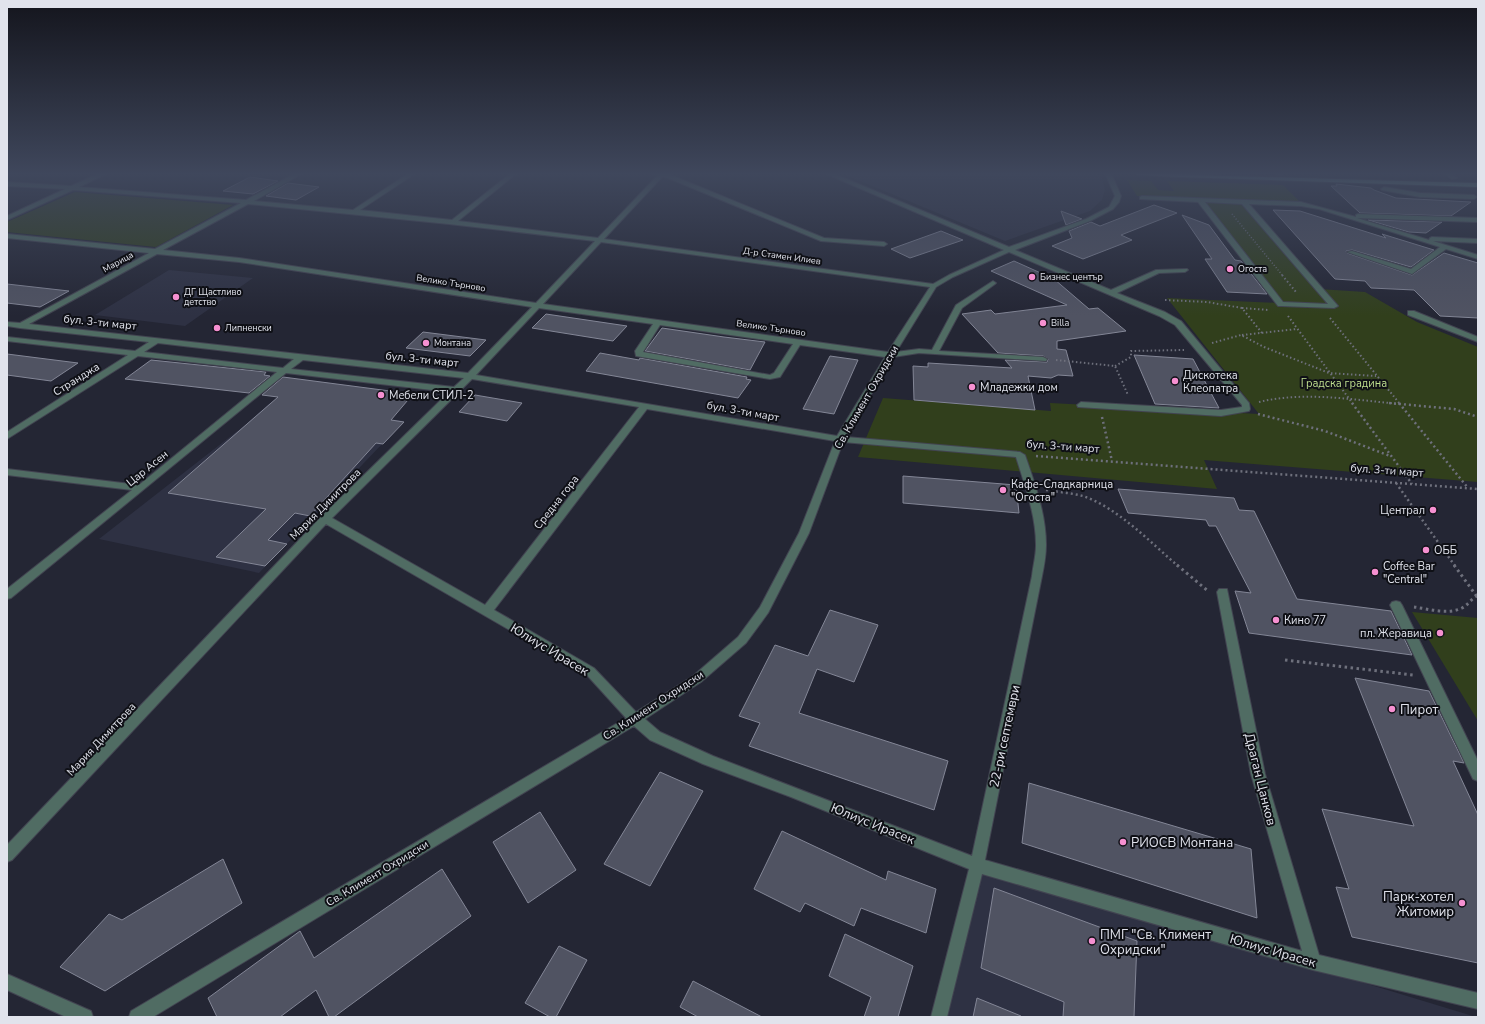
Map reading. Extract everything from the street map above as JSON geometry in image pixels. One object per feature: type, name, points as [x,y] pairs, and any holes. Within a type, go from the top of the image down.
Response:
[{"type":"street","name":"Марица","points":[[21,325],[213,221]]},
{"type":"street","name":"Д-р Стамен Илиев","points":[[430,221],[598,240],[934,286]]},
{"type":"street","name":"Мария Димитрова","points":[[7,855],[325,519],[470,376],[615,221]]},
{"type":"street","points":[[776,221],[823,240],[884,244]]},
{"type":"street","points":[[940,221],[1113,292],[1162,314],[1178,323],[1246,405],[1246,409],[1238,412],[1221,412],[1081,405]]},
{"type":"street","name":"Св. Климент Охридски","points":[[137,1017],[635,719],[697,679],[742,640],[764,610],[804,533],[840,439],[911,320],[934,286],[950,276],[1008,250],[1086,221]]},
{"type":"street","points":[[1216,221],[1281,304],[1334,306],[1260,221]]},
{"type":"street","points":[[1362,221],[1478,257]]},
{"type":"street","name":"Велико Търново","points":[[7,236],[239,260],[538,305],[891,355],[920,351],[1043,359]]},
{"type":"street","points":[[1416,238],[1478,241]]},
{"type":"street","points":[[1350,252],[1412,272],[1445,247]]},
{"type":"street","points":[[1113,292],[1158,271],[1185,270]]},
{"type":"street","points":[[934,353],[959,307],[993,283]]},
{"type":"street","points":[[1411,313],[1478,340]]},
{"type":"street","points":[[658,322],[639,354],[770,377],[777,375],[798,341]]},
{"type":"street","name":"бул. 3-ти март","points":[[9,327],[21,325],[470,376],[840,439],[1020,454]]},
{"type":"street","points":[[7,339],[455,390]]},
{"type":"street","name":"Странджа","points":[[7,436],[156,341]]},
{"type":"street","name":"Цар Асен","points":[[7,595],[301,357]]},
{"type":"street","name":"Средна гора","points":[[486,612],[645,406]]},
{"type":"street","name":"22-ри септември","points":[[939,1017],[977,865],[1037,576],[1041,545],[1031,488],[1020,454]]},
{"type":"street","points":[[7,472],[141,488]]},
{"type":"street","name":"Юлиус Ирасек","points":[[325,519],[590,671],[635,719],[655,736],[708,760],[796,793],[977,865],[1313,962],[1478,1001]]},
{"type":"street","name":"Драган Цанков","points":[[1224,599],[1258,774],[1313,962]]},
{"type":"street","points":[[1396,605],[1478,775]]},
{"type":"street","points":[[7,982],[85,1017]]},
{"type":"path","points":[[1237,221],[1306,305]]},
{"type":"path","points":[[1163,300],[1207,302],[1242,308],[1285,311]]},
{"type":"path","points":[[1281,304],[1329,373],[1412,484]]},
{"type":"path","points":[[1321,306],[1468,488]]},
{"type":"path","points":[[1242,308],[1262,333]]},
{"type":"path","points":[[1043,359],[1115,366],[1131,357],[1131,351],[1190,350],[1242,336],[1297,329]]},
{"type":"path","points":[[1242,336],[1264,347],[1329,373],[1376,376]]},
{"type":"path","points":[[1115,366],[1134,408]]},
{"type":"path","points":[[1246,405],[1279,397],[1321,397],[1454,409],[1478,417]]},
{"type":"path","points":[[1099,406],[1112,461]]},
{"type":"path","points":[[1238,412],[1259,414],[1325,431],[1391,456]]},
{"type":"path","name":"бул. 3-ти март","points":[[1020,454],[1478,489]]},
{"type":"path","points":[[1395,483],[1478,597],[1471,599],[1464,607],[1453,611],[1396,605]]},
{"type":"path","points":[[1031,488],[1082,496],[1100,504],[1126,522],[1224,599]]},
{"type":"path","points":[[1285,660],[1431,678]]},
{"type":"shaded area","points":[[956,221],[1062,221],[1005,241]]},
{"type":"shaded area","name":"ДГ Щастливо детство","points":[[169,270],[253,278],[185,326],[95,315]]},
{"type":"shaded area","points":[[270,403],[404,421],[259,573],[99,539],[245,425]]},
{"type":"shaded area","name":"ПМГ \"Св. Климент Охридски\"","points":[[977,865],[1476,1017],[939,1017]]},
{"type":"green space","points":[[204,221],[156,247],[7,232],[7,222]]},
{"type":"green space","name":"Градска градина","points":[[1219,221],[1257,221],[1319,289],[1365,292],[1417,322],[1478,347],[1478,482],[1204,460],[1217,489],[858,457],[883,398],[1051,411],[1050,403],[1259,414],[1167,298],[1280,303]]},
{"type":"green space","points":[[1412,612],[1478,618],[1478,721]]},
{"type":"building","points":[[1064,221],[1077,221],[1066,225]]},
{"type":"building","points":[[1113,221],[1157,221],[1121,235],[1132,240],[1083,259],[1052,246],[1072,238],[1069,231],[1091,222],[1100,226]]},
{"type":"building","points":[[1186,221],[1198,221],[1209,225],[1235,260],[1241,261],[1267,294],[1227,292],[1205,259],[1212,259]]},
{"type":"building","points":[[1283,221],[1331,221],[1386,238],[1382,234],[1434,250],[1411,267],[1352,250],[1346,251],[1347,253],[1412,275],[1444,253],[1478,263],[1478,318],[1440,316],[1414,290],[1371,288],[1365,281],[1335,279]]},
{"type":"building","points":[[1371,221],[1442,222],[1426,233],[1409,232]]},
{"type":"building","points":[[941,231],[963,240],[910,258],[891,249]]},
{"type":"building","points":[[1014,261],[1054,279],[1089,309],[1098,308],[1126,331],[1057,341],[1057,349],[1066,350],[1073,376],[1058,375],[1051,378],[1028,376],[1035,410],[914,400],[913,366],[928,367],[928,363],[1012,368],[1005,360],[1047,362],[1048,359],[1043,356],[998,353],[962,314],[991,310],[995,314],[1067,305],[991,271]]},
{"type":"building","points":[[7,284],[69,291],[40,307],[7,303]]},
{"type":"building","points":[[546,314],[627,326],[613,341],[532,328]]},
{"type":"building","points":[[662,328],[765,342],[750,370],[645,351]]},
{"type":"building","points":[[423,332],[486,340],[470,356],[406,348]]},
{"type":"building","points":[[600,353],[639,360],[640,358],[747,377],[746,379],[751,380],[738,398],[586,371]]},
{"type":"building","points":[[7,354],[78,363],[51,381],[7,375]]},
{"type":"building","name":"Дискотека Клеопатра","points":[[1134,355],[1193,359],[1219,408],[1155,404]]},
{"type":"building","points":[[830,356],[858,360],[834,414],[803,409]]},
{"type":"building","points":[[151,360],[266,372],[264,375],[270,376],[249,393],[125,379]]},
{"type":"building","points":[[283,377],[413,394],[391,420],[404,422],[383,444],[376,443],[310,516],[295,513],[268,540],[287,544],[265,566],[216,557],[266,509],[168,493],[278,397],[262,395]]},
{"type":"building","points":[[475,395],[522,403],[507,421],[459,412]]},
{"type":"building","points":[[903,476],[1016,485],[1019,513],[903,503]]},
{"type":"building","points":[[1118,489],[1234,498],[1239,510],[1254,511],[1297,599],[1391,611],[1412,655],[1249,633],[1235,591],[1251,593],[1216,526],[1209,526],[1206,520],[1128,513]]},
{"type":"building","points":[[830,610],[878,625],[854,682],[817,669],[799,713],[948,761],[934,810],[749,746],[760,723],[739,716],[775,645],[808,656]]},
{"type":"building","points":[[1355,678],[1429,691],[1464,763],[1453,761],[1478,815],[1478,963],[1352,937],[1336,887],[1349,889],[1322,809],[1414,826]]},
{"type":"building","points":[[660,772],[703,791],[650,886],[604,864]]},
{"type":"building","points":[[1029,783],[1251,849],[1257,918],[1022,843]]},
{"type":"building","points":[[540,812],[576,870],[528,903],[493,842]]},
{"type":"building","points":[[782,831],[886,880],[888,871],[936,889],[926,933],[861,908],[854,926],[805,903],[800,912],[754,889]]},
{"type":"building","points":[[223,859],[242,903],[105,991],[60,967],[109,914],[122,920]]},
{"type":"building","points":[[442,869],[471,916],[334,1017],[329,1017],[316,990],[280,1017],[217,1017],[208,998],[300,931],[314,958]]},
{"type":"building","points":[[994,888],[1137,941],[1134,1017],[1063,1017],[1064,1002],[981,968]]},
{"type":"building","points":[[845,934],[913,966],[898,1017],[864,1017],[871,997],[829,976]]},
{"type":"building","points":[[559,946],[587,960],[556,1017],[550,1017],[525,1003]]},
{"type":"building","points":[[693,981],[762,1017],[698,1017],[680,1007]]},
{"type":"building","points":[[977,998],[1021,1016],[1021,1017],[973,1017]]},
{"type":"place","name":"Огоста","points":[[1230,269]]},
{"type":"place","name":"Бизнес център","points":[[1032,277]]},
{"type":"place","name":"ДГ Щастливо детство","points":[[176,297]]},
{"type":"place","name":"Billa","points":[[1043,323]]},
{"type":"place","name":"Липненски","points":[[217,328]]},
{"type":"place","name":"Монтана","points":[[426,343]]},
{"type":"place","name":"Дискотека Клеопатра","points":[[1175,381]]},
{"type":"place","name":"Младежки дом","points":[[972,387]]},
{"type":"place","name":"Мебели СТИЛ-2","points":[[381,395]]},
{"type":"place","name":"Кафе-Сладкарница \"Огоста\"","points":[[1003,490]]},
{"type":"place","name":"Централ","points":[[1433,510]]},
{"type":"place","name":"ОББ","points":[[1426,550]]},
{"type":"place","name":"Coffee Bar \"Central\"","points":[[1375,572]]},
{"type":"place","name":"Кино 77","points":[[1276,620]]},
{"type":"place","name":"пл. Жеравица","points":[[1440,633]]},
{"type":"place","name":"Пирот","points":[[1392,709]]},
{"type":"place","name":"РИОСВ Монтана","points":[[1123,842]]},
{"type":"place","name":"Парк-хотел Житомир","points":[[1462,903]]},
{"type":"place","name":"ПМГ \"Св. Климент Охридски\"","points":[[1092,941]]}]
